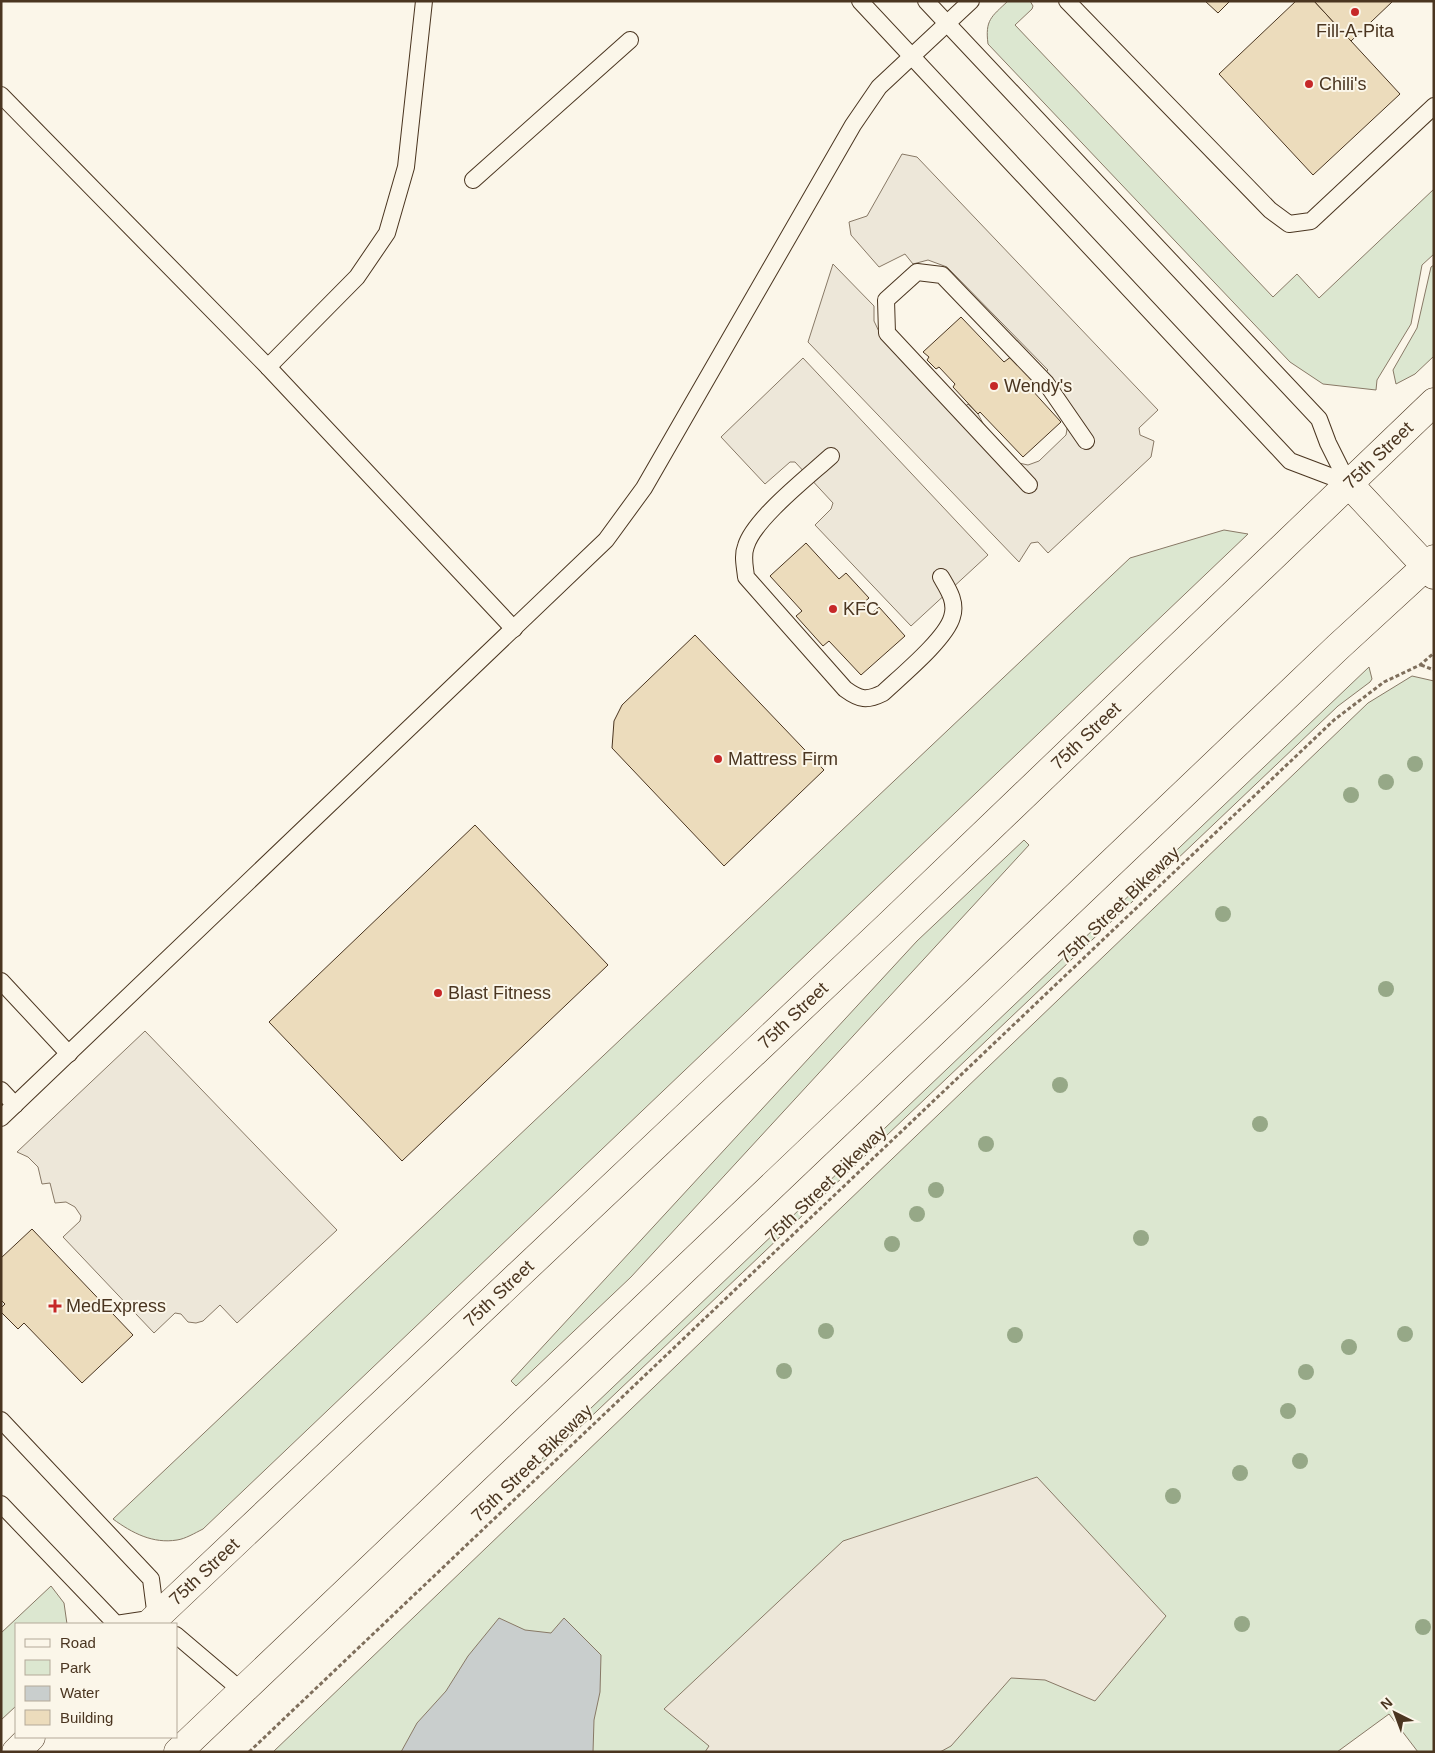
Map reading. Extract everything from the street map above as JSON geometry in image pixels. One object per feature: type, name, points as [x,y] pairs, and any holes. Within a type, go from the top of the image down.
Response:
[{"type":"main road","name":"75th Street","points":[[156,1622],[896,918],[1434,402]]},
{"type":"main road","points":[[178,1752],[1302,682],[1431,567],[1348,483]]},
{"type":"main road","points":[[16,1752],[30,1738]]},
{"type":"lane","points":[[268,367],[358,277],[387,233],[406,167],[424,1]]},
{"type":"lane","points":[[860,1],[1290,460],[1348,483]]},
{"type":"lane","points":[[926,1],[1319,419],[1328,443],[1348,483]]},
{"type":"lane","points":[[1,1118],[606,540],[644,488],[853,125],[879,87],[972,1]]},
{"type":"lane","points":[[1066,1],[1270,210],[1289,224],[1311,221],[1434,106]]},
{"type":"lane","points":[[473,180],[630,40]]},
{"type":"lane","points":[[1,95],[268,367],[514,629]]},
{"type":"lane","points":[[1029,485],[887,334],[886,300],[917,272],[942,275],[1046,383],[1086,441]]},
{"type":"lane","points":[[831,456],[754,528],[746,546],[744,559],[746,577],[845,689],[856,697],[872,699],[884,693],[945,633],[953,615],[952,596],[941,577]]},
{"type":"lane","points":[[1,982],[69,1054]]},
{"type":"lane","points":[[1,1090],[15,1105]]},
{"type":"lane","points":[[1,1420],[151,1579],[156,1622],[136,1623]]},
{"type":"lane","points":[[1,1504],[115,1623]]},
{"type":"lane","points":[[178,1637],[242,1691]]},
{"type":"path","name":"75th Street Bikeway","points":[[249,1752],[1334,720],[1384,682],[1420,665],[1434,653]]},
{"type":"path","points":[[1420,665],[1434,670]]},
{"type":"green space","points":[[1008,1],[1030,1],[1033,6],[1032,9],[1015,25],[1273,297],[1297,274],[1319,298],[1434,189],[1434,254],[1422,265],[1411,324],[1377,380],[1376,390],[1323,384],[1290,362],[988,44],[987,29],[990,20]]},
{"type":"green space","points":[[1434,265],[1434,356],[1415,374],[1396,384],[1393,370],[1417,328],[1431,267]]},
{"type":"green space","points":[[1224,530],[1248,534],[203,1529],[190,1536],[168,1541],[151,1539],[135,1533],[113,1519],[1130,558]]},
{"type":"green space","points":[[1369,667],[1372,679],[1370,682],[1338,706],[536,1469],[548,1449]]},
{"type":"green space","points":[[1412,676],[1434,681],[1434,1752],[1418,1752],[1389,1714],[1337,1752],[273,1752],[1368,703]]},
{"type":"green space","points":[[1024,840],[1029,845],[631,1277],[516,1386],[511,1381],[917,941]]},
{"type":"green space","points":[[51,1586],[64,1603],[67,1623],[15,1623],[15,1707],[1,1720],[1,1633]]},
{"type":"shaded area","points":[[902,154],[917,157],[1158,410],[1139,428],[1140,435],[1154,441],[1151,457],[1048,553],[1038,542],[1031,543],[1019,562],[808,342],[833,264],[874,306],[874,321],[883,340],[955,415],[968,404],[978,414],[992,440],[1014,462],[1028,465],[1039,461],[1066,435],[1068,423],[1066,417],[1036,384],[1048,370],[947,267],[928,260],[913,264],[905,254],[879,267],[851,235],[849,222],[867,216]]},
{"type":"shaded area","points":[[803,358],[988,555],[911,626],[815,525],[831,509],[833,503],[795,462],[790,462],[765,484],[721,437]]},
{"type":"shaded area","points":[[145,1031],[337,1230],[237,1323],[220,1305],[203,1321],[196,1323],[188,1322],[181,1314],[175,1313],[154,1333],[63,1237],[80,1221],[81,1216],[75,1207],[66,1202],[55,1203],[50,1183],[42,1184],[38,1167],[28,1157],[17,1152]]},
{"type":"shaded area","points":[[1037,1477],[1166,1616],[1095,1701],[1045,1680],[1011,1678],[951,1746],[940,1752],[705,1752],[709,1746],[664,1709],[843,1541]]},
{"type":"water","points":[[499,1618],[525,1630],[551,1633],[564,1618],[601,1655],[600,1692],[594,1720],[593,1752],[401,1752],[417,1723],[446,1691],[468,1656]]},
{"type":"building","points":[[1205,1],[1230,1],[1218,13]]},
{"type":"building","name":"Chili's","points":[[1296,1],[1314,1],[1400,94],[1313,175],[1219,74]]},
{"type":"building","points":[[1314,1],[1393,1],[1351,41]]},
{"type":"building","name":"Wendy's","points":[[961,317],[1004,362],[1012,356],[1037,383],[1031,389],[1061,422],[1023,457],[980,412],[978,414],[953,387],[955,384],[939,367],[936,369],[927,360],[929,357],[923,352]]},
{"type":"building","name":"KFC","points":[[806,543],[839,579],[846,573],[869,598],[862,604],[871,614],[879,607],[905,636],[861,675],[829,641],[823,646],[796,616],[802,611],[770,576]]},
{"type":"building","name":"Mattress Firm","points":[[695,635],[824,770],[724,866],[612,748],[614,721],[622,705]]},
{"type":"building","name":"Blast Fitness","points":[[475,825],[608,965],[402,1161],[269,1022]]},
{"type":"building","name":"MedExpress","points":[[32,1229],[133,1335],[82,1383],[24,1323],[18,1329],[1,1312],[1,1308],[5,1304],[1,1300],[1,1258]]},
{"type":"place","name":"Fill-A-Pita","points":[[1355,12]]},
{"type":"place","name":"Chili's","points":[[1309,84]]},
{"type":"place","name":"Wendy's","points":[[994,386]]},
{"type":"place","name":"KFC","points":[[833,609]]},
{"type":"place","name":"Mattress Firm","points":[[718,759]]},
{"type":"place","name":"Blast Fitness","points":[[438,993]]},
{"type":"place","name":"MedExpress","points":[[55,1306]]}]
